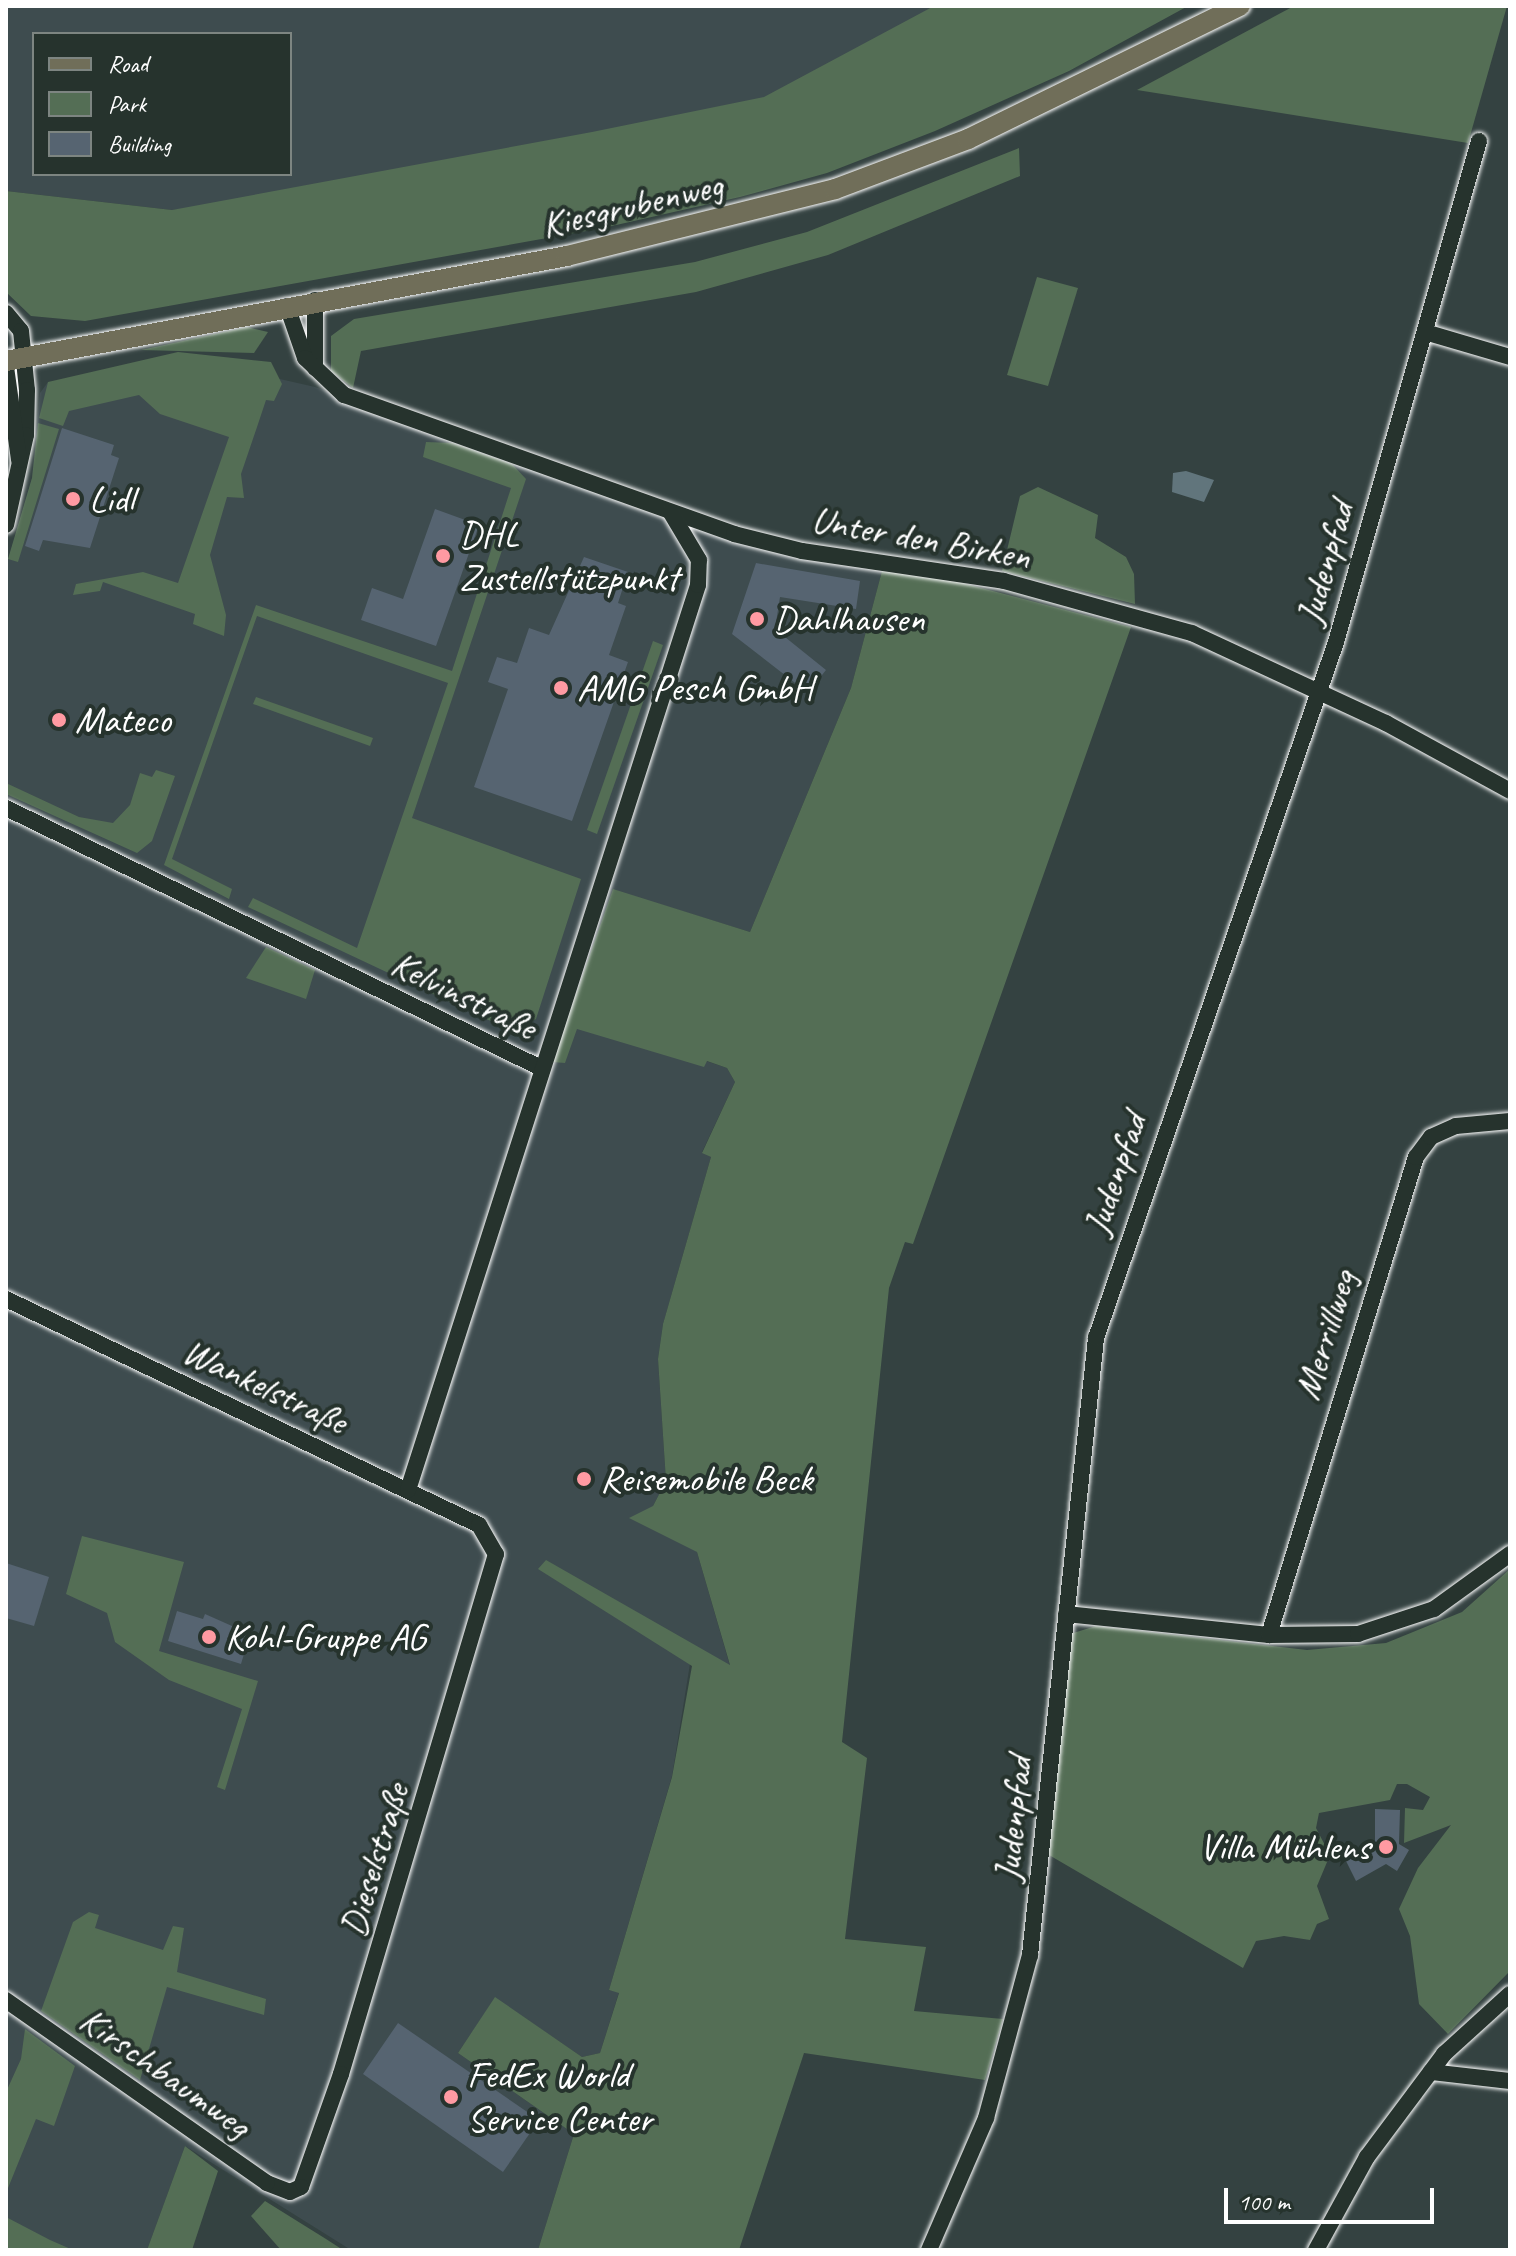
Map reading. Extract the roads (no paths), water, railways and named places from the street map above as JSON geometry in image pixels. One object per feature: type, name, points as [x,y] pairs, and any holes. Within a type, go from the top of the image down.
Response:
[{"type":"main road","name":"Kiesgrubenweg","points":[[6,361],[657,237],[835,189],[968,139],[1240,6]]},
{"type":"street","name":"Judenpfad","points":[[929,2250],[978,2141],[1030,1955],[1096,1338],[1318,692],[1479,141]]},
{"type":"street","points":[[315,300],[315,368]]},
{"type":"street","name":"Unter den Birken","points":[[287,306],[305,358],[344,395],[670,512],[802,551],[1004,581],[1088,603],[1222,645],[1510,791]]},
{"type":"street","points":[[6,313],[21,331],[27,357],[19,462],[6,525]]},
{"type":"street","points":[[1425,332],[1510,357]]},
{"type":"street","points":[[6,367],[9,434],[19,462]]},
{"type":"street","points":[[539,1067],[698,585],[699,560],[670,512]]},
{"type":"street","name":"Kelvinstraße","points":[[6,808],[539,1067],[408,1490]]},
{"type":"street","name":"Merrillweg","points":[[1269,1635],[1416,1157],[1431,1137],[1456,1126],[1510,1121]]},
{"type":"street","name":"Wankelstraße","points":[[6,1299],[408,1490],[479,1525],[492,1538]]},
{"type":"street","name":"Dieselstraße","points":[[290,2192],[301,2187],[314,2163],[358,2022],[496,1571],[492,1538]]},
{"type":"street","points":[[1066,1614],[1269,1635],[1358,1634],[1393,1626],[1477,1584],[1510,1554]]},
{"type":"street","points":[[1316,2250],[1367,2157],[1431,2072],[1510,1994]]},
{"type":"street","name":"Kirschbaumweg","points":[[6,2000],[267,2183],[290,2192]]},
{"type":"street","points":[[1431,2072],[1510,2081]]},
{"type":"water","points":[[1186,471],[1214,480],[1204,502],[1172,492],[1173,473]]},
{"type":"place","name":"Lidl","points":[[73,499]]},
{"type":"place","name":"DHL Zustellstützpunkt","points":[[443,556]]},
{"type":"place","name":"Dahlhausen","points":[[757,619]]},
{"type":"place","name":"AMG Pesch GmbH","points":[[561,688]]},
{"type":"place","name":"Mateco","points":[[59,720]]},
{"type":"place","name":"Reisemobile Beck","points":[[584,1479]]},
{"type":"place","name":"Kohl-Gruppe AG","points":[[209,1637]]},
{"type":"place","name":"Villa Mühlens","points":[[1386,1847]]},
{"type":"place","name":"FedEx World Service Center","points":[[451,2097]]}]
